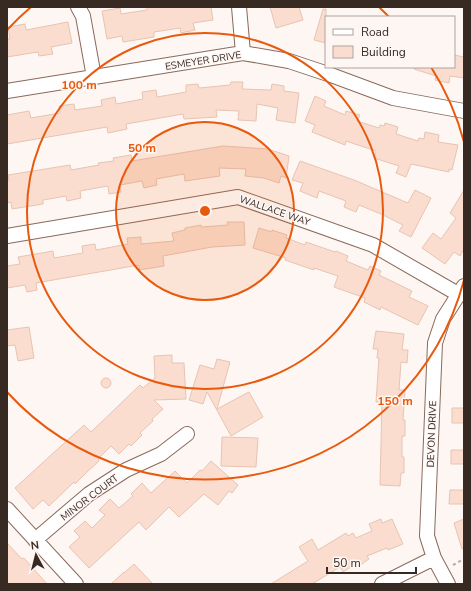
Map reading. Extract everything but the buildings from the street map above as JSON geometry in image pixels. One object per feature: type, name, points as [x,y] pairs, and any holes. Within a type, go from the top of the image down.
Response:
[{"type":"street","points":[[78,7],[83,16],[94,77]]},
{"type":"street","points":[[239,7],[243,53]]},
{"type":"street","name":"ESMEYER DRIVE","points":[[7,91],[243,53],[289,61],[393,98],[464,111]]},
{"type":"street","name":"WALLACE WAY","points":[[7,236],[238,197],[373,245],[461,290]]},
{"type":"street","name":"DEVON DRIVE","points":[[448,584],[434,558],[427,536],[435,343],[443,319],[461,290]]},
{"type":"street","name":"MINOR COURT","points":[[35,540],[89,494],[126,470],[160,454],[187,434]]},
{"type":"street","points":[[7,509],[76,584]]},
{"type":"street","points":[[382,584],[434,558]]}]
